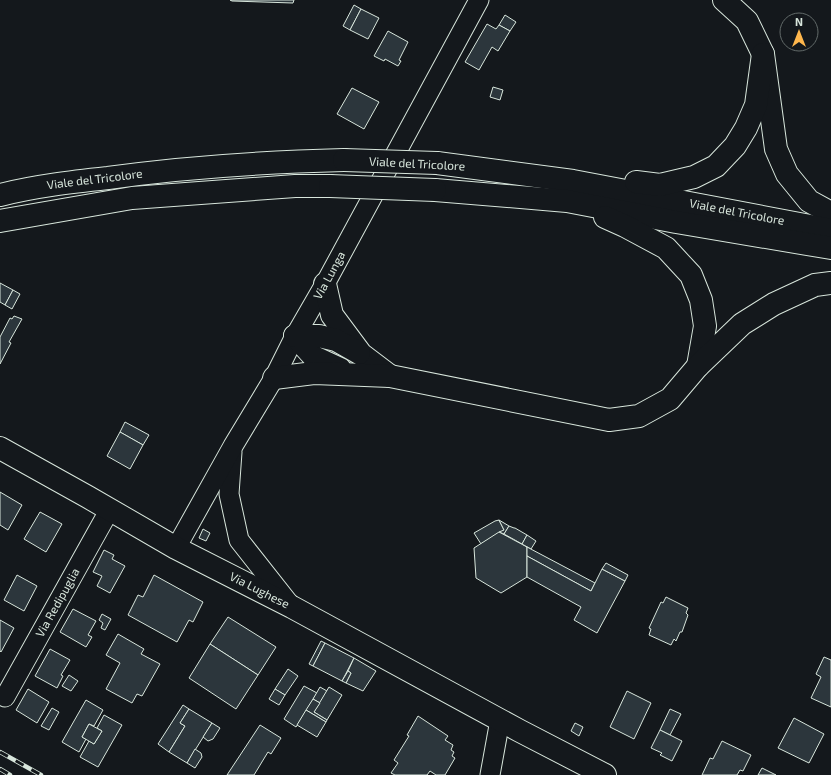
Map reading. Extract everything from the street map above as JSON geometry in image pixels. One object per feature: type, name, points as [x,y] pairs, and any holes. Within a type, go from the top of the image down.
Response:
[{"type":"main road","points":[[724,0],[747,21],[763,54],[776,149],[787,174],[809,201],[831,213]]},
{"type":"main road","points":[[570,191],[604,177],[660,185],[694,178],[716,166],[735,146],[746,128],[756,105],[763,54]]},
{"type":"main road","name":"Viale del Tricolore","points":[[0,195],[32,187],[146,173],[276,162],[344,160],[437,162],[495,169],[676,222],[831,248]]},
{"type":"main road","name":"Viale del Tricolore","points":[[0,221],[132,198],[295,186],[330,186],[435,190],[570,191],[831,230]]},
{"type":"main road","points":[[570,191],[625,226],[666,248],[691,275],[701,300],[705,326],[698,366]]},
{"type":"main road","points":[[325,284],[332,315],[359,364]]},
{"type":"main road","points":[[295,336],[319,336],[336,340],[359,364],[390,376],[609,420],[639,416],[670,399],[698,366],[742,324],[768,308],[815,286],[831,284]]},
{"type":"main road","points":[[274,378],[314,373],[359,364]]},
{"type":"main road","name":"Via Lughese","points":[[0,448],[110,509],[176,548],[292,607],[520,732],[605,775]]},
{"type":"street","name":"Via Lunga","points":[[176,548],[233,446],[274,378],[295,336],[325,284],[479,0]]},
{"type":"street","points":[[233,446],[229,494],[239,540],[292,607]]},
{"type":"street","name":"Via Redipuglia","points":[[5,697],[110,509]]},
{"type":"street","points":[[490,775],[500,720]]},
{"type":"building","points":[[230,0],[294,0],[293,3]]},
{"type":"building","points":[[354,5],[361,9],[350,30],[343,26]]},
{"type":"building","points":[[361,9],[379,18],[368,39],[350,30]]},
{"type":"building","points":[[505,15],[516,22],[510,31],[499,25]]},
{"type":"building","points":[[487,24],[496,29],[499,25],[510,31],[498,51],[492,47],[479,70],[465,62]]},
{"type":"building","points":[[388,31],[408,42],[399,60],[401,61],[398,66],[385,59],[384,61],[374,56]]},
{"type":"building","points":[[493,87],[503,90],[500,100],[490,97]]},
{"type":"building","points":[[352,88],[379,102],[364,129],[337,114]]},
{"type":"building","points":[[0,283],[13,290],[5,305],[0,302]]},
{"type":"building","points":[[13,290],[20,294],[12,309],[5,305]]},
{"type":"building","points":[[14,316],[22,319],[9,342],[11,343],[0,364],[0,337],[10,318],[12,319]]},
{"type":"building","points":[[125,422],[149,435],[143,445],[120,432]]},
{"type":"building","points":[[120,432],[143,445],[130,469],[107,456]]},
{"type":"building","points":[[0,492],[22,505],[8,530],[0,525]]},
{"type":"building","points":[[40,512],[62,524],[46,552],[24,539]]},
{"type":"building","points":[[499,520],[504,530],[481,544],[474,533]]},
{"type":"building","points":[[499,520],[509,526],[504,534],[499,532],[504,530]]},
{"type":"building","points":[[509,526],[527,535],[522,544],[504,534]]},
{"type":"building","points":[[203,529],[210,533],[206,541],[199,538]]},
{"type":"building","points":[[499,532],[527,547],[527,577],[501,593],[476,578],[474,548]]},
{"type":"building","points":[[527,535],[536,541],[531,549],[522,544]]},
{"type":"building","points":[[527,547],[595,583],[591,591],[527,556]]},
{"type":"building","points":[[104,550],[114,555],[112,559],[125,566],[110,593],[97,586],[102,576],[93,572]]},
{"type":"building","points":[[527,556],[591,591],[602,569],[625,581],[597,633],[574,620],[581,607],[527,577]]},
{"type":"building","points":[[606,563],[628,575],[625,581],[602,569]]},
{"type":"building","points":[[17,575],[37,586],[24,611],[4,600]]},
{"type":"building","points":[[154,575],[203,602],[193,622],[189,620],[177,642],[128,615],[138,595],[143,597]]},
{"type":"building","points":[[666,597],[688,608],[686,613],[688,615],[682,632],[680,632],[676,641],[674,639],[671,645],[649,635],[651,629],[649,628],[661,602],[663,603]]},
{"type":"building","points":[[73,609],[96,621],[88,635],[92,637],[86,647],[60,632]]},
{"type":"building","points":[[102,614],[111,619],[105,630],[101,628],[103,623],[99,620]]},
{"type":"building","points":[[228,617],[276,647],[258,675],[210,644]]},
{"type":"building","points":[[0,620],[14,628],[1,652],[0,651]]},
{"type":"building","points":[[118,634],[144,649],[141,654],[160,664],[142,696],[137,694],[132,703],[106,689],[120,663],[106,655]]},
{"type":"building","points":[[321,641],[325,643],[313,666],[309,664]]},
{"type":"building","points":[[325,643],[354,658],[342,681],[313,666]]},
{"type":"building","points":[[210,644],[258,675],[236,709],[189,678]]},
{"type":"building","points":[[50,649],[70,660],[61,675],[63,676],[57,688],[35,676]]},
{"type":"building","points":[[824,657],[831,660],[831,707],[811,698],[821,677],[816,674]]},
{"type":"building","points":[[354,658],[376,671],[363,691],[346,683],[351,673],[348,671]]},
{"type":"building","points":[[288,669],[298,676],[285,695],[275,689]]},
{"type":"building","points":[[348,671],[351,673],[346,683],[342,681]]},
{"type":"building","points":[[69,675],[78,681],[71,691],[62,686]]},
{"type":"building","points":[[304,686],[317,693],[296,727],[284,719]]},
{"type":"building","points":[[320,687],[327,691],[320,703],[313,699]]},
{"type":"building","points":[[329,687],[342,695],[327,720],[314,712]]},
{"type":"building","points":[[28,689],[49,702],[37,723],[16,710]]},
{"type":"building","points":[[275,689],[285,695],[279,705],[269,699]]},
{"type":"building","points":[[627,691],[651,703],[634,739],[610,727]]},
{"type":"building","points":[[313,699],[320,703],[314,712],[327,720],[326,722],[306,710]]},
{"type":"building","points":[[86,700],[103,710],[94,726],[89,724],[82,737],[86,739],[79,752],[62,742]]},
{"type":"building","points":[[183,705],[189,709],[180,723],[185,726],[169,752],[158,744]]},
{"type":"building","points":[[52,708],[59,712],[49,730],[41,726]]},
{"type":"building","points":[[189,709],[212,723],[187,763],[169,752],[185,726],[180,723]]},
{"type":"building","points":[[670,709],[681,714],[670,735],[660,730]]},
{"type":"building","points":[[306,710],[326,722],[317,737],[297,725]]},
{"type":"building","points":[[104,715],[122,725],[98,767],[80,757],[89,741],[94,744],[102,731],[97,728]]},
{"type":"building","points":[[418,716],[448,736],[445,740],[453,745],[451,750],[454,752],[452,756],[455,758],[445,775],[436,775],[430,771],[427,775],[395,775],[391,773],[398,763],[394,760],[409,736],[407,735]]},
{"type":"building","points":[[794,718],[824,734],[809,763],[778,748]]},
{"type":"building","points":[[212,723],[220,728],[213,739],[208,741],[203,737]]},
{"type":"building","points":[[575,723],[583,727],[579,736],[571,731]]},
{"type":"building","points":[[89,724],[102,731],[94,744],[82,737]]},
{"type":"building","points":[[260,725],[281,738],[271,754],[268,752],[254,775],[227,775]]},
{"type":"building","points":[[660,730],[682,741],[672,761],[660,755],[662,753],[651,748]]},
{"type":"building","points":[[722,741],[751,755],[743,771],[740,770],[737,775],[702,775],[710,758],[713,759]]},
{"type":"building","points":[[195,749],[201,753],[202,757],[195,768],[187,763]]},
{"type":"building","points":[[762,768],[776,775],[758,775]]},
{"type":"railway","points":[[0,752],[41,775]]},
{"type":"railway","points":[[0,769],[10,775]]}]
